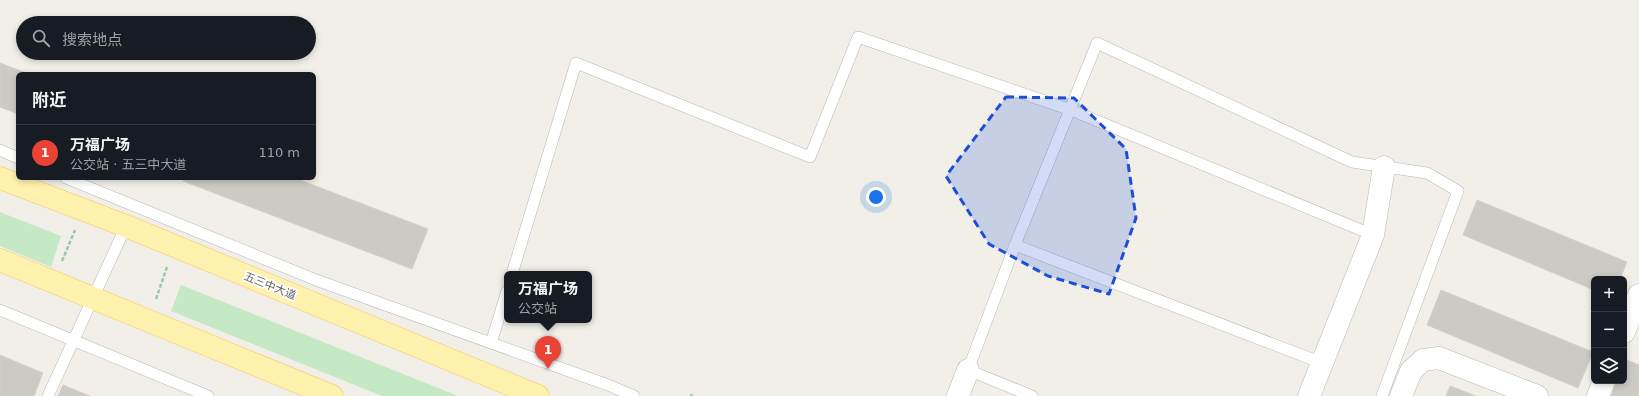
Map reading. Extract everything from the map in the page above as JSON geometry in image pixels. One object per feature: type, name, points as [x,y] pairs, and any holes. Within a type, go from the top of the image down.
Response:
[{"type":"main road","name":"五三中大道","points":[[0,178],[126,226],[538,396]]},
{"type":"main road","points":[[0,260],[332,396]]},
{"type":"street","points":[[1309,396],[1373,235],[1384,167]]},
{"type":"street","points":[[1627,325],[1639,295]]},
{"type":"street","points":[[1401,396],[1411,371],[1423,360],[1439,358],[1537,396]]},
{"type":"street","points":[[958,396],[968,370]]},
{"type":"street","points":[[1598,396],[1603,384]]},
{"type":"lane","points":[[513,271],[576,63],[810,157],[858,37],[1071,110],[1373,235]]},
{"type":"lane","points":[[1032,396],[968,370],[1015,245],[1097,43],[1352,162],[1427,173],[1458,192],[1382,396]]},
{"type":"lane","points":[[0,150],[16,157]]},
{"type":"lane","points":[[71,180],[316,280],[608,385],[634,396]]},
{"type":"lane","points":[[48,396],[126,226]]},
{"type":"lane","points":[[1015,245],[1322,363]]},
{"type":"lane","points":[[491,343],[504,301]]},
{"type":"lane","points":[[0,310],[208,396]]},
{"type":"path","points":[[54,282],[83,210]]},
{"type":"path","points":[[149,320],[174,246]]},
{"type":"highlighted area","points":[[1006,97],[1074,98],[1126,149],[1136,218],[1109,294],[1048,276],[989,244],[946,176]]},
{"type":"green space","points":[[0,212],[61,236],[51,267],[0,246]]},
{"type":"green space","points":[[181,285],[458,396],[382,396],[171,311]]},
{"type":"building","points":[[0,63],[24,72],[16,72],[16,113],[0,107]]},
{"type":"building","points":[[300,180],[428,229],[412,269],[183,181]]},
{"type":"building","points":[[1477,200],[1627,262],[1621,276],[1591,276],[1591,289],[1463,235]]},
{"type":"building","points":[[1441,290],[1591,351],[1591,357],[1578,388],[1427,325]]},
{"type":"building","points":[[0,355],[43,373],[34,396],[0,396]]},
{"type":"building","points":[[1627,360],[1639,365],[1639,396],[1611,396],[1616,384],[1627,384]]},
{"type":"building","points":[[63,385],[90,396],[58,396]]},
{"type":"building","points":[[1450,386],[1476,396],[1446,396]]},
{"type":"place","name":"万福广场","points":[[548,369]]}]
